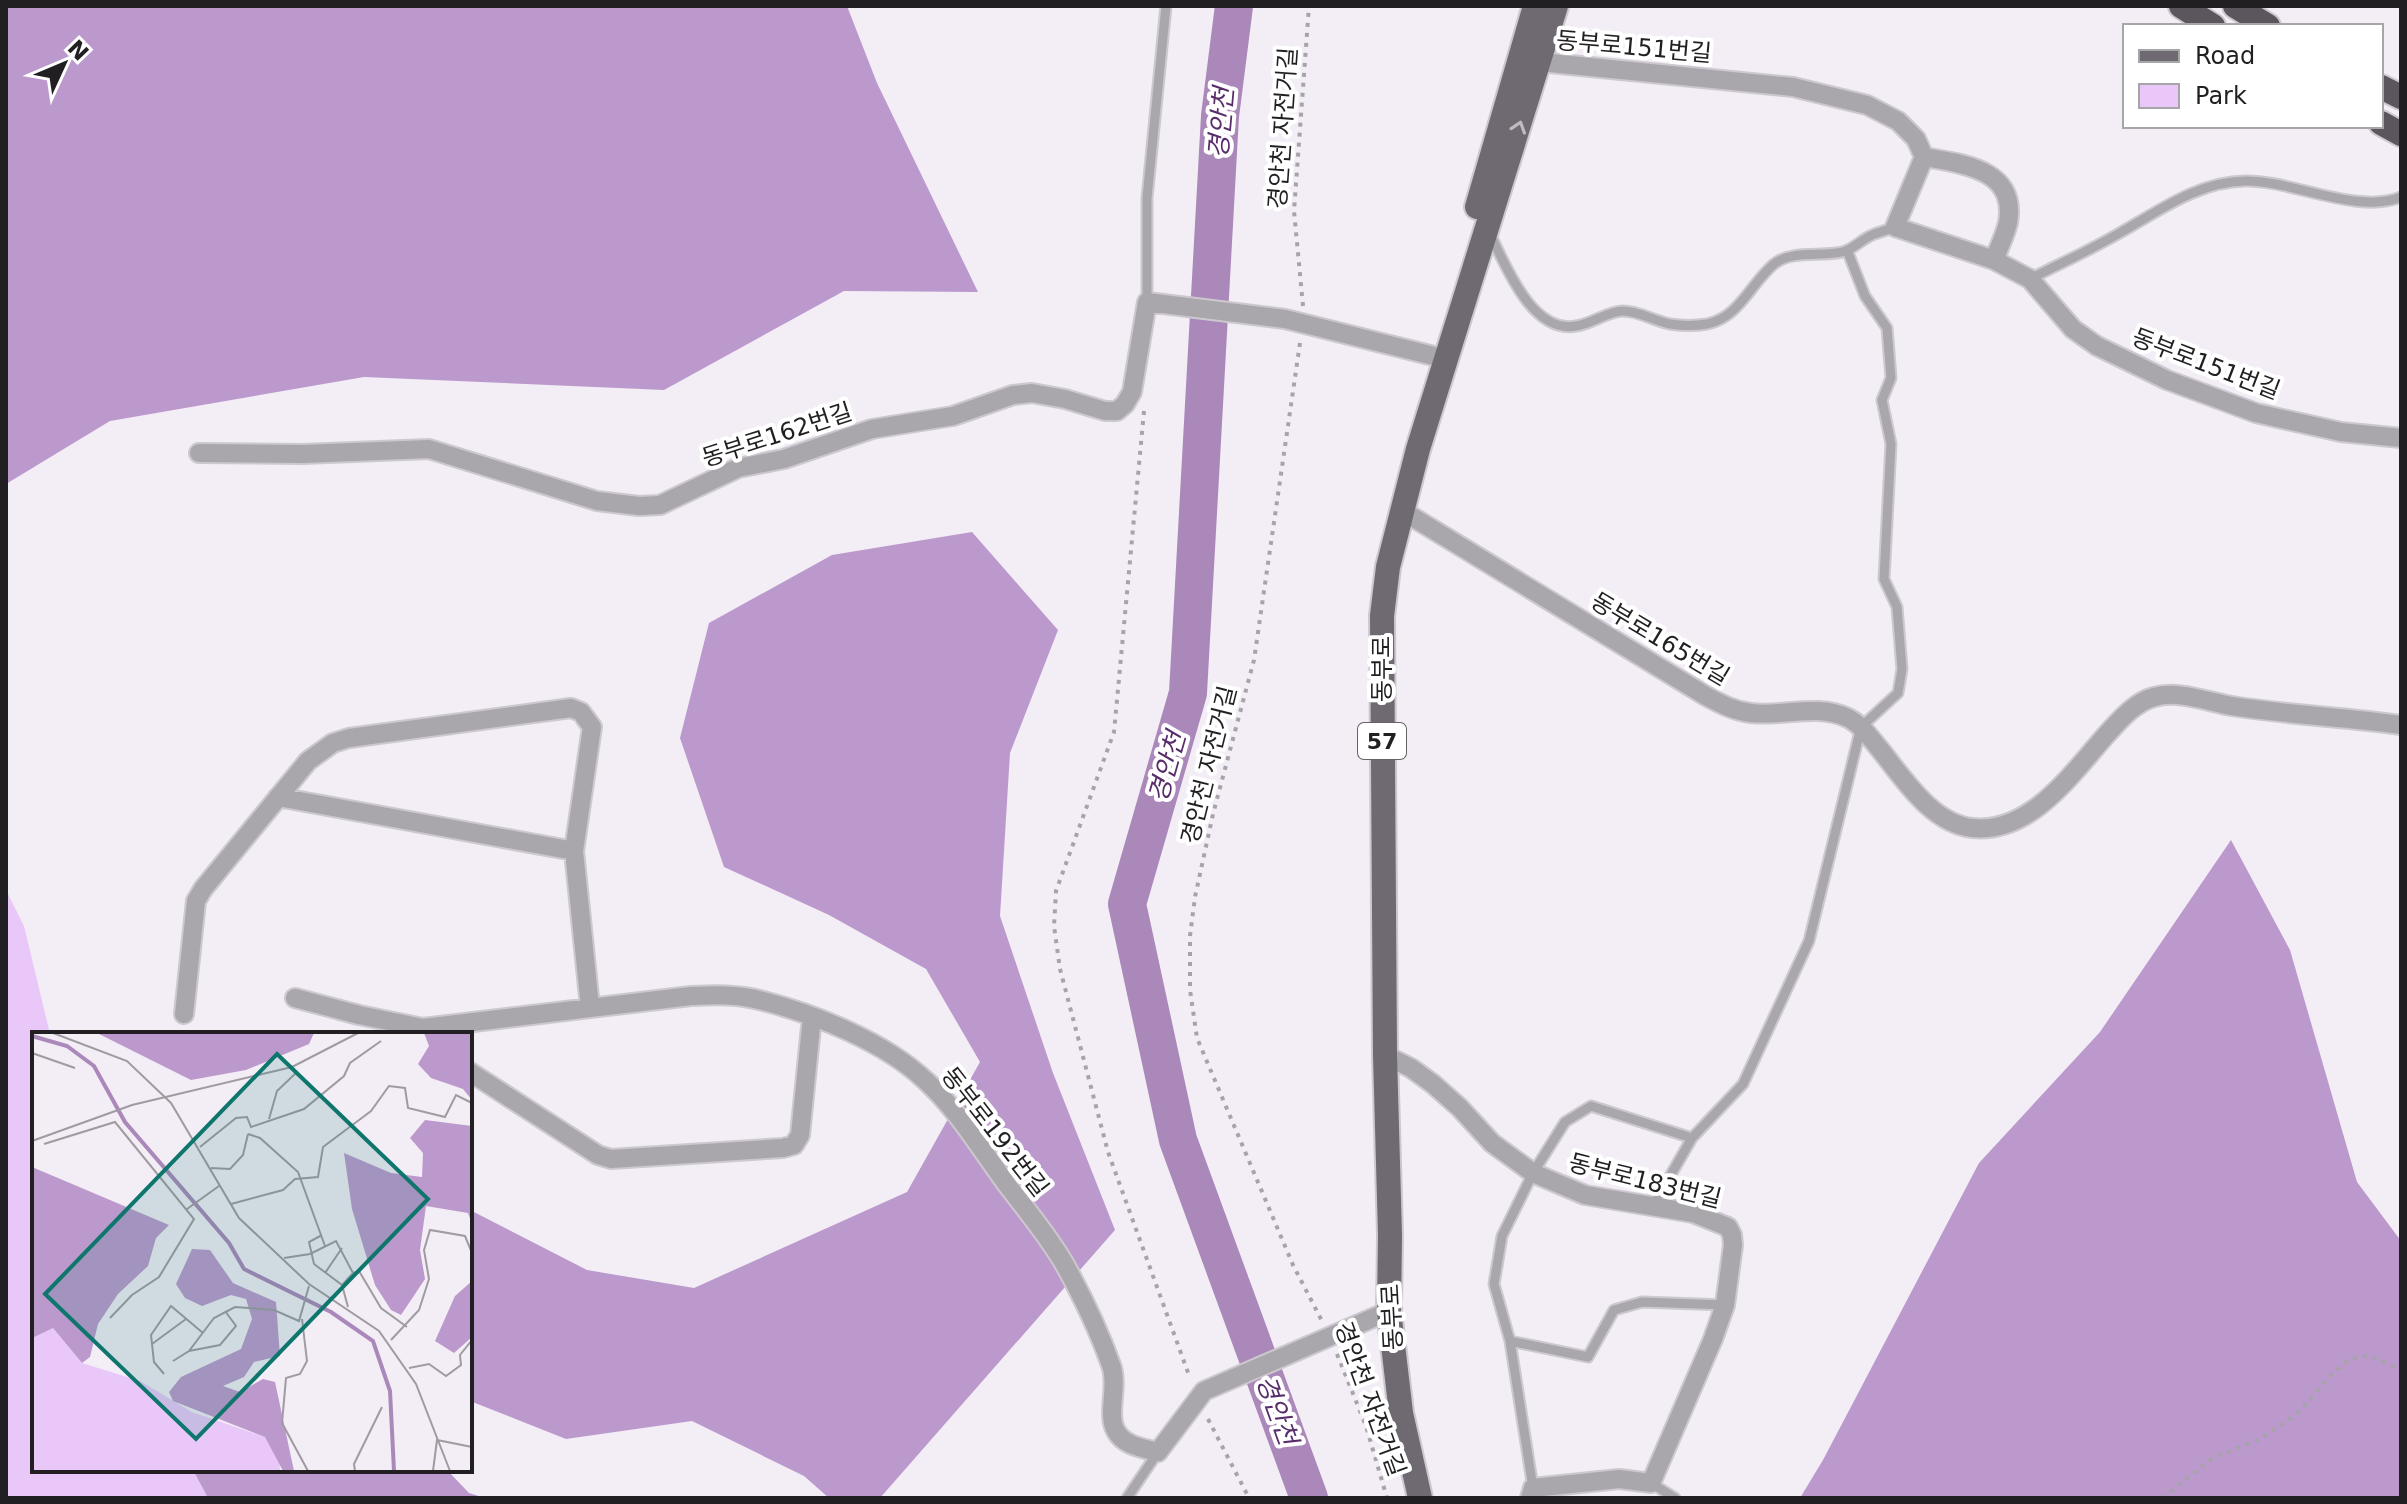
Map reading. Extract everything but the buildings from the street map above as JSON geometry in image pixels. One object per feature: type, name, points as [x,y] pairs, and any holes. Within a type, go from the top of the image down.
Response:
[{"type":"highway","points":[[2181,6],[2210,24]]},
{"type":"highway","points":[[2235,6],[2265,24]]},
{"type":"highway","points":[[2383,88],[2401,97]]},
{"type":"highway","points":[[2383,124],[2401,134]]},
{"type":"main road","points":[[1404,1498],[1385,1415],[1370,621],[1388,507],[1440,358],[1535,6]]},
{"type":"main road","name":"동부로","points":[[1420,1498],[1382,1314],[1390,1235],[1385,1055],[1382,616],[1388,567],[1440,358],[1487,228],[1556,6]]},
{"type":"street","name":"동부로151번길","points":[[1540,62],[1808,90],[1867,105],[1898,121],[1916,139],[1924,157]]},
{"type":"street","points":[[1895,227],[1924,157],[1974,166],[1993,177],[2009,206],[2007,225],[1994,260]]},
{"type":"street","name":"동부로151번길","points":[[1895,227],[1994,260],[2030,279],[2054,309],[2085,338],[2167,380],[2256,413],[2341,432],[2401,438]]},
{"type":"street","points":[[1147,302],[1294,321],[1440,358]]},
{"type":"street","name":"동부로162번길","points":[[199,453],[303,454],[429,449],[597,501],[660,505],[738,468],[784,459],[872,429],[953,416],[1013,395],[1032,393],[1105,411],[1117,411],[1132,392],[1147,302]]},
{"type":"street","name":"동부로165번길","points":[[1401,510],[1706,696],[1734,710],[1755,714],[1803,710],[1847,717],[1861,727],[1935,812],[1971,828],[2007,823],[2044,802],[2119,721],[2136,706],[2154,697],[2185,697],[2233,706],[2401,725]]},
{"type":"street","points":[[184,1014],[196,901],[308,761],[333,743],[349,738],[571,708],[581,712],[592,727],[574,851],[590,1007]]},
{"type":"street","points":[[278,797],[574,851]]},
{"type":"street","name":"동부로192번길","points":[[295,998],[426,1031],[590,1007],[720,995],[763,1000],[812,1017],[881,1048],[910,1067],[944,1100],[1065,1266],[1112,1366],[1115,1390],[1112,1421],[1115,1431],[1123,1440],[1158,1452]]},
{"type":"street","points":[[472,1073],[598,1155],[611,1159],[783,1148],[794,1145],[800,1135],[812,1017]]},
{"type":"street","name":"동부로183번길","points":[[1385,1055],[1433,1084],[1492,1143],[1533,1173],[1585,1195],[1693,1213],[1728,1227],[1733,1245],[1725,1305],[1651,1483]]},
{"type":"street","points":[[1158,1452],[1201,1396],[1382,1314]]},
{"type":"street","points":[[1531,1493],[1619,1479],[1651,1483]]},
{"type":"lane","points":[[1147,302],[1147,198],[1166,6]]},
{"type":"lane","points":[[2030,279],[2122,232],[2164,205],[2190,193],[2214,187],[2245,181],[2366,202],[2389,202],[2401,197]]},
{"type":"lane","points":[[1487,228],[1519,292],[1537,312],[1556,325],[1574,327],[1620,311],[1670,324],[1693,326],[1711,323],[1737,307],[1777,262],[1847,250],[1895,227]]},
{"type":"lane","points":[[1653,1206],[1692,1138],[1743,1084],[1809,941],[1861,727],[1898,693],[1902,669],[1897,607],[1884,579],[1891,444],[1882,400],[1891,378],[1887,328],[1865,296],[1847,250]]},
{"type":"lane","points":[[1531,1493],[1510,1341],[1494,1284],[1502,1236],[1533,1173],[1565,1122],[1591,1106],[1692,1138]]},
{"type":"lane","points":[[1510,1341],[1588,1357],[1614,1310],[1642,1302],[1725,1305]]},
{"type":"lane","points":[[1127,1498],[1158,1452]]},
{"type":"lane","points":[[1651,1483],[1675,1498]]},
{"type":"path","name":"경안천 자전거길","points":[[1309,6],[1294,211],[1303,301],[1294,321],[1254,660],[1213,814],[1195,897],[1190,936],[1190,990],[1197,1038],[1293,1265],[1330,1336],[1366,1426],[1387,1498]]},
{"type":"path","points":[[1144,409],[1114,732],[1056,891],[1054,926],[1060,969],[1108,1152],[1201,1396],[1249,1498]]},
{"type":"path","points":[[2162,1498],[2214,1457],[2258,1440],[2296,1415],[2330,1376],[2350,1359],[2362,1356],[2374,1358],[2401,1369]]},
{"type":"green space","points":[[6,890],[24,926],[50,1032],[32,1032],[32,1472],[194,1472],[208,1498],[6,1498]]},
{"type":"shaded area","points":[[6,6],[847,6],[877,83],[978,292],[844,291],[664,390],[364,377],[110,421],[6,484]]},
{"type":"shaded area","points":[[972,532],[1058,630],[1010,753],[1000,916],[1053,1073],[1115,1230],[880,1498],[829,1498],[804,1476],[692,1421],[566,1439],[472,1402],[472,1211],[587,1270],[694,1288],[907,1192],[980,1062],[926,969],[829,915],[724,867],[680,738],[709,623],[832,555]]},
{"type":"shaded area","points":[[2231,840],[2290,950],[2357,1182],[2401,1241],[2401,1498],[1800,1498],[1979,1163],[2100,1032]]},
{"type":"shaded area","points":[[194,1472],[449,1472],[469,1493],[485,1498],[208,1498]]},
{"type":"waterway","name":"경안천","points":[[1234,6],[1220,116],[1188,693],[1127,904],[1178,1140],[1309,1498]]}]
